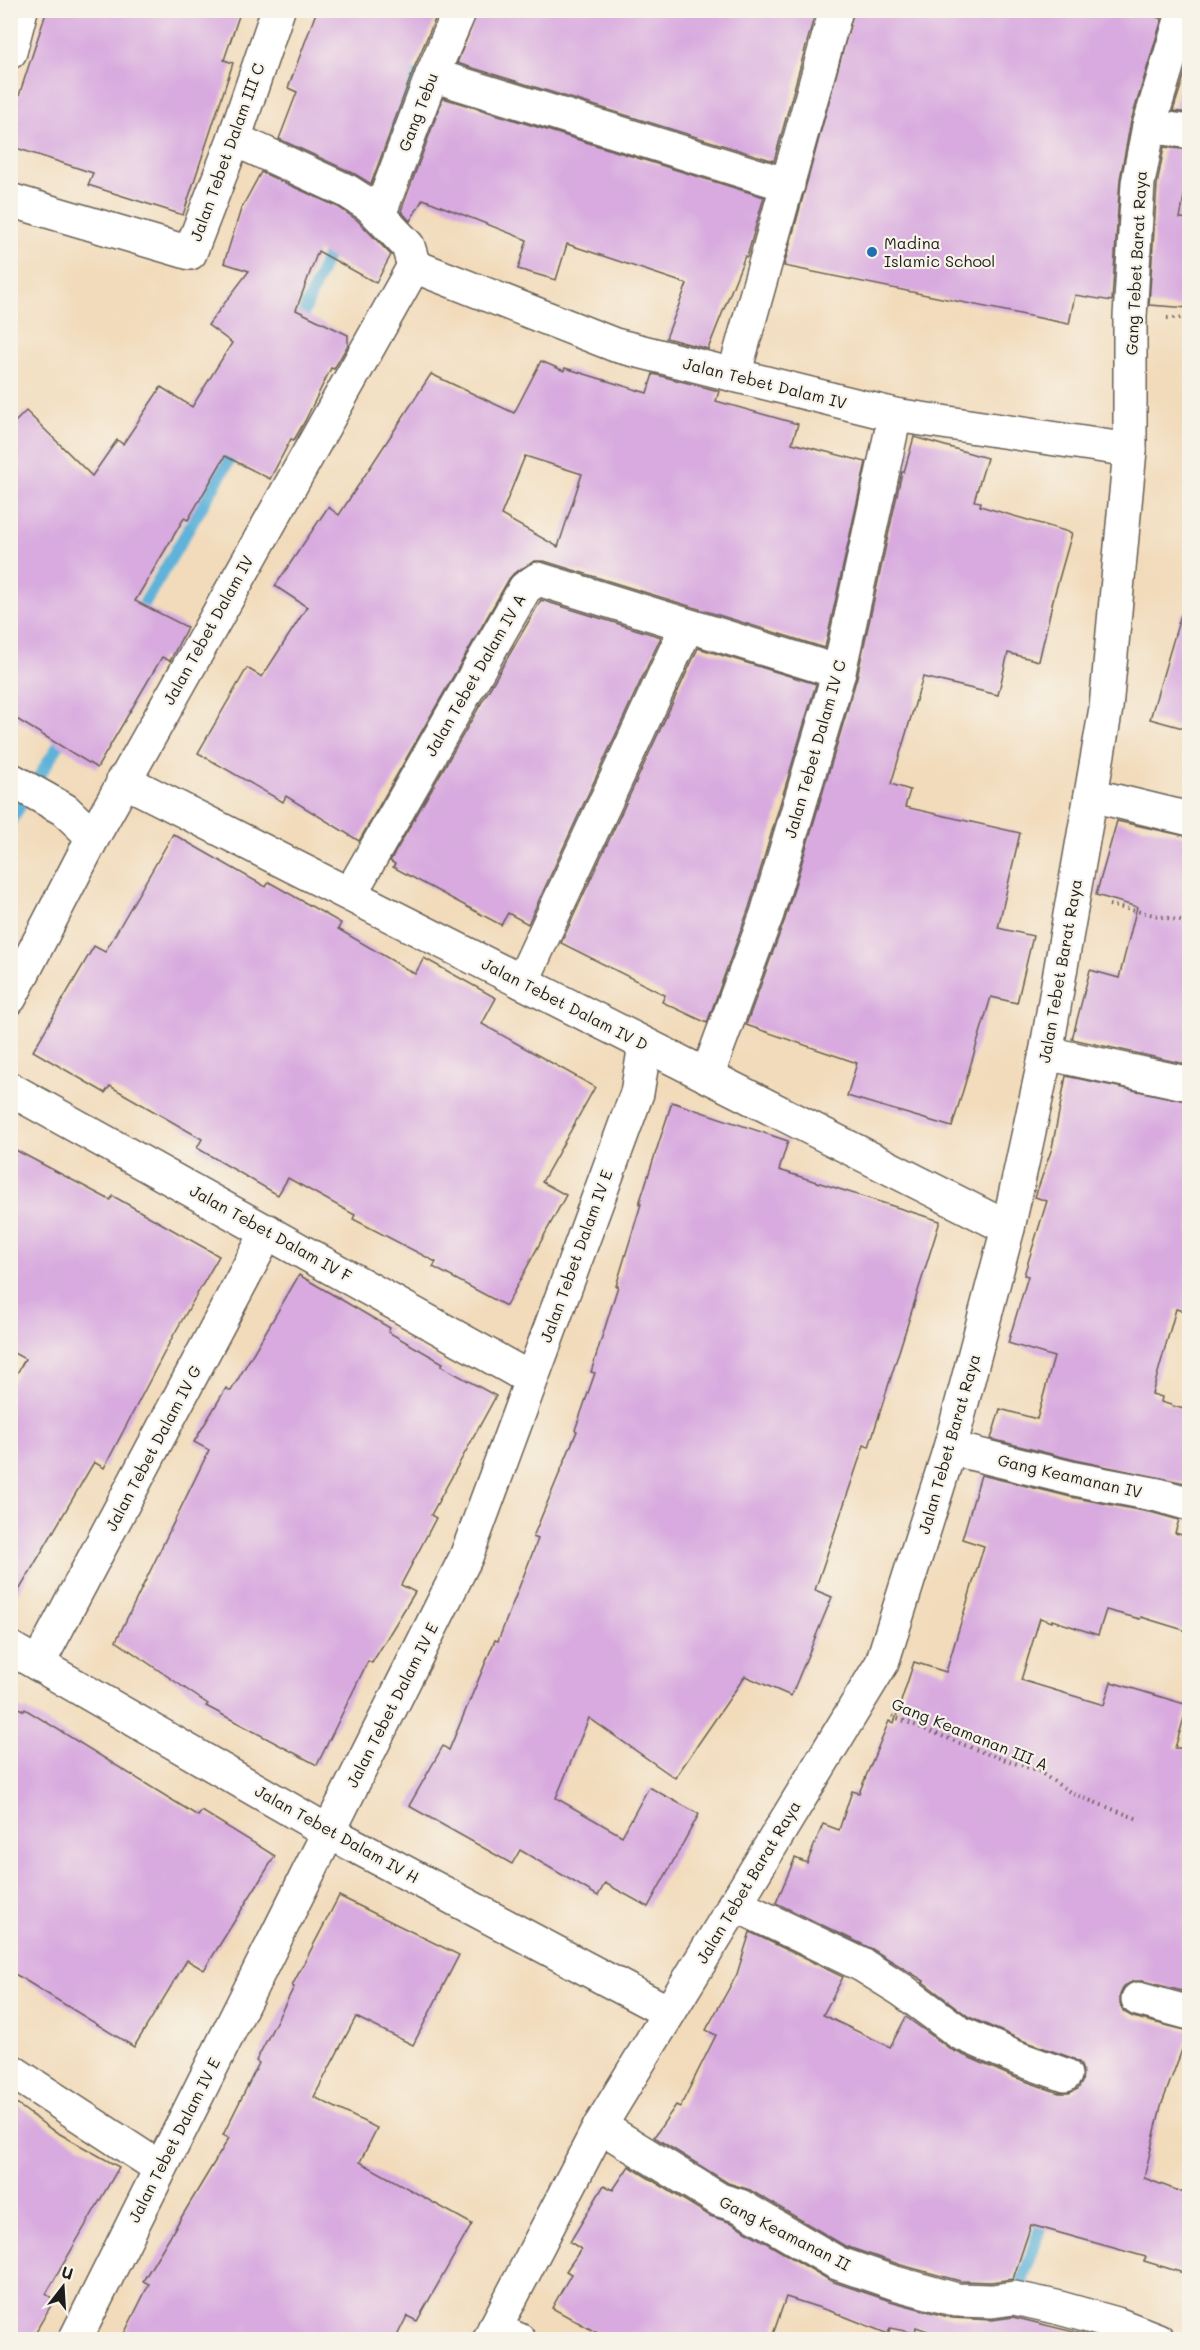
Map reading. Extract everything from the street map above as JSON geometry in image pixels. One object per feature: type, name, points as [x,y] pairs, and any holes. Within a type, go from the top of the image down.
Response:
[{"type":"street","points":[[10,52],[21,10]]},
{"type":"street","name":"Jalan Tebet Dalam III C","points":[[10,200],[188,254],[191,252],[234,139],[278,10]]},
{"type":"street","name":"Gang Tebu","points":[[365,204],[432,75],[460,10]]},
{"type":"street","points":[[734,375],[837,10]]},
{"type":"street","name":"Gang Tebet Barat Raya","points":[[1130,450],[1130,316],[1137,194],[1149,126],[1184,10]]},
{"type":"street","points":[[432,75],[788,185]]},
{"type":"street","points":[[1149,126],[1190,132]]},
{"type":"street","points":[[234,139],[365,204],[408,246],[414,266]]},
{"type":"street","name":"Jalan Tebet Dalam IV","points":[[10,998],[123,780],[414,266],[615,345],[895,415],[1130,450]]},
{"type":"street","name":"Jalan Tebet Dalam IV C","points":[[707,1076],[767,914],[839,672],[895,415]]},
{"type":"street","name":"Jalan Tebet Barat Raya","points":[[500,2336],[600,2126],[882,1663],[950,1448],[1008,1228],[1046,1053],[1106,708],[1130,450]]},
{"type":"street","name":"Jalan Tebet Dalam IV A","points":[[350,894],[525,588],[538,579],[839,672]]},
{"type":"street","points":[[522,981],[687,626]]},
{"type":"street","points":[[10,779],[65,810],[93,837]]},
{"type":"street","name":"Jalan Tebet Dalam IV D","points":[[123,780],[1008,1228]]},
{"type":"street","points":[[1090,795],[1190,819]]},
{"type":"street","name":"Jalan Tebet Dalam IV E","points":[[75,2340],[466,1557],[637,1093],[645,1045]]},
{"type":"street","points":[[1046,1053],[1190,1084]]},
{"type":"street","name":"Jalan Tebet Dalam IV F","points":[[10,1089],[531,1379]]},
{"type":"street","name":"Jalan Tebet Dalam IV G","points":[[24,1656],[268,1231]]},
{"type":"street","name":"Gang Keamanan IV","points":[[950,1448],[1190,1504]]},
{"type":"street","name":"Jalan Tebet Dalam IV H","points":[[24,1656],[328,1832],[668,2012]]},
{"type":"street","points":[[734,1904],[862,1965],[902,1990],[960,2033],[1017,2058],[1065,2075]]},
{"type":"street","points":[[1138,1999],[1190,2013]]},
{"type":"street","points":[[10,2070],[160,2168]]},
{"type":"street","name":"Gang Keamanan II","points":[[600,2126],[720,2200],[740,2206],[837,2263],[957,2300],[1038,2303],[1117,2324],[1158,2340]]},
{"type":"path","points":[[1073,896],[1190,923]]},
{"type":"path","name":"Gang Keamanan III A","points":[[858,1702],[982,1752],[1038,1771],[1073,1794],[1138,1819]]},
{"type":"building","points":[[47,10],[241,10],[224,60],[233,63],[183,215],[88,185],[93,173],[10,146],[10,123]]},
{"type":"building","points":[[317,10],[439,10],[414,68],[371,184],[355,174],[279,139],[297,92],[288,88]]},
{"type":"building","points":[[478,10],[816,10],[774,161],[457,63]]},
{"type":"building","points":[[854,10],[1136,10],[1162,19],[1131,121],[1120,179],[1112,301],[1075,295],[1069,324],[784,266]]},
{"type":"building","points":[[1190,57],[1190,113],[1173,111]]},
{"type":"building","points":[[443,98],[764,197],[747,257],[745,256],[708,349],[666,338],[687,284],[567,244],[556,280],[518,269],[527,240],[423,199],[410,221],[401,211]]},
{"type":"building","points":[[1164,147],[1190,150],[1190,165],[1180,218],[1190,219],[1190,308],[1149,305],[1157,185]]},
{"type":"building","points":[[261,172],[338,207],[357,220],[391,255],[376,283],[318,251],[296,310],[348,335],[348,345],[334,369],[331,368],[305,421],[294,440],[291,439],[270,479],[225,456],[188,520],[184,518],[135,601],[187,627],[170,661],[162,657],[97,768],[10,715],[10,427],[26,411],[92,476],[117,440],[123,444],[161,387],[192,407],[232,343],[208,325],[249,271],[224,263],[241,209]]},
{"type":"building","points":[[541,361],[564,371],[565,368],[647,393],[653,374],[719,391],[716,401],[798,424],[792,443],[866,462],[825,648],[544,561],[535,561],[514,573],[509,579],[359,841],[286,796],[283,802],[198,753],[247,668],[262,677],[307,607],[275,586],[328,507],[339,515],[431,374],[514,413]],"holes":[[[525,456],[582,474],[558,547],[501,515]]]},
{"type":"building","points":[[914,437],[987,458],[974,501],[981,502],[980,506],[1072,533],[1039,661],[1008,653],[998,695],[923,677],[891,784],[910,790],[905,807],[1020,833],[998,928],[1033,936],[1017,1003],[991,997],[952,1127],[847,1096],[857,1063],[746,1025],[785,919],[857,677],[902,472],[904,472]]},
{"type":"building","points":[[541,600],[661,637],[528,924],[508,913],[501,925],[393,867],[395,864],[390,861]]},
{"type":"building","points":[[1181,614],[1190,615],[1190,730],[1150,719]]},
{"type":"building","points":[[698,648],[816,684],[749,908],[707,1023],[662,1002],[665,995],[561,943]]},
{"type":"building","points":[[1117,821],[1190,837],[1190,1065],[1072,1039],[1090,970],[1119,978],[1137,907],[1096,895]]},
{"type":"building","points":[[173,834],[266,887],[269,882],[341,923],[338,929],[415,974],[424,958],[496,998],[482,1024],[595,1087],[542,1182],[566,1195],[506,1306],[433,1267],[436,1262],[353,1219],[355,1215],[288,1178],[278,1195],[197,1148],[202,1139],[110,1086],[105,1093],[33,1051],[94,946],[105,952]]},
{"type":"building","points":[[1066,1076],[1190,1102],[1190,1313],[1176,1309],[1152,1394],[1162,1397],[1161,1402],[1190,1411],[1190,1469],[1185,1483],[1079,1461],[991,1439],[1000,1409],[1037,1419],[1054,1357],[1008,1343],[1028,1276],[1024,1275],[1047,1201],[1035,1197],[1052,1148]]},
{"type":"building","points":[[672,1102],[788,1141],[779,1170],[940,1221],[869,1447],[864,1445],[815,1590],[832,1597],[791,1696],[745,1676],[675,1778],[589,1718],[556,1798],[622,1836],[649,1787],[699,1814],[648,1907],[605,1883],[598,1896],[520,1850],[512,1864],[409,1806],[443,1746],[449,1750],[495,1640],[498,1641],[538,1539],[533,1537],[577,1431],[575,1430],[595,1373],[591,1372],[618,1286],[616,1286],[641,1204],[639,1204]]},
{"type":"building","points":[[10,1147],[110,1200],[113,1196],[219,1256],[173,1336],[104,1468],[94,1462],[10,1606],[10,1386],[25,1359],[10,1351]]},
{"type":"building","points":[[299,1275],[390,1328],[388,1332],[443,1363],[441,1366],[496,1396],[431,1515],[436,1518],[401,1585],[415,1592],[372,1663],[368,1661],[317,1765],[206,1706],[208,1704],[116,1641],[209,1450],[194,1442],[226,1388],[231,1391]]},
{"type":"building","points":[[981,1475],[1179,1520],[1175,1533],[1190,1537],[1190,1632],[1141,1617],[1140,1619],[1106,1610],[1098,1635],[1040,1618],[1021,1680],[1104,1705],[1111,1682],[1188,1705],[1175,1748],[1190,1748],[1190,1993],[1143,1981],[1134,1981],[1124,1986],[1120,1995],[1120,2003],[1124,2012],[1133,2017],[1189,2031],[1161,2106],[1144,2178],[1190,2195],[1190,2275],[1144,2261],[1146,2257],[1031,2225],[1013,2279],[991,2282],[960,2281],[901,2265],[845,2246],[750,2190],[728,2183],[654,2137],[676,2105],[680,2107],[716,2035],[706,2030],[737,1974],[750,1932],[843,1977],[823,2015],[890,2047],[906,2017],[952,2050],[1011,2076],[1059,2093],[1069,2093],[1078,2089],[1082,2082],[1083,2071],[1080,2063],[1072,2058],[1024,2041],[969,2017],[924,1981],[872,1949],[776,1903],[795,1858],[807,1863],[823,1824],[839,1830],[852,1791],[859,1793],[889,1721],[894,1723],[914,1662],[946,1672],[984,1546],[962,1539]]},
{"type":"building","points":[[10,1703],[24,1711],[25,1709],[198,1816],[202,1811],[275,1856],[204,1970],[187,1960],[134,2047],[10,1971]]},
{"type":"building","points":[[339,1896],[459,1955],[413,2045],[356,2017],[314,2097],[377,2128],[360,2162],[472,2224],[417,2321],[407,2316],[395,2340],[121,2340],[149,2284],[143,2281],[229,2138],[223,2135],[259,2063],[256,2061]]},
{"type":"building","points":[[10,2099],[51,2129],[119,2167],[46,2294],[54,2300],[31,2340],[10,2340]]},
{"type":"building","points":[[629,2166],[710,2216],[732,2223],[831,2281],[890,2301],[952,2318],[992,2320],[1013,2317],[1090,2336],[1090,2340],[954,2340],[916,2327],[915,2333],[890,2328],[888,2334],[836,2313],[786,2297],[771,2340],[610,2340],[552,2308],[571,2274],[566,2271],[581,2249],[570,2242],[604,2185],[613,2190]]},
{"type":"waterway","points":[[391,125],[416,76]]},
{"type":"waterway","points":[[297,329],[333,242]]},
{"type":"waterway","points":[[135,619],[238,446]]},
{"type":"waterway","points":[[10,822],[67,732]]},
{"type":"waterway","points":[[1005,2333],[1045,2213]]},
{"type":"place","name":"Madina Islamic School","points":[[872,252]]}]
